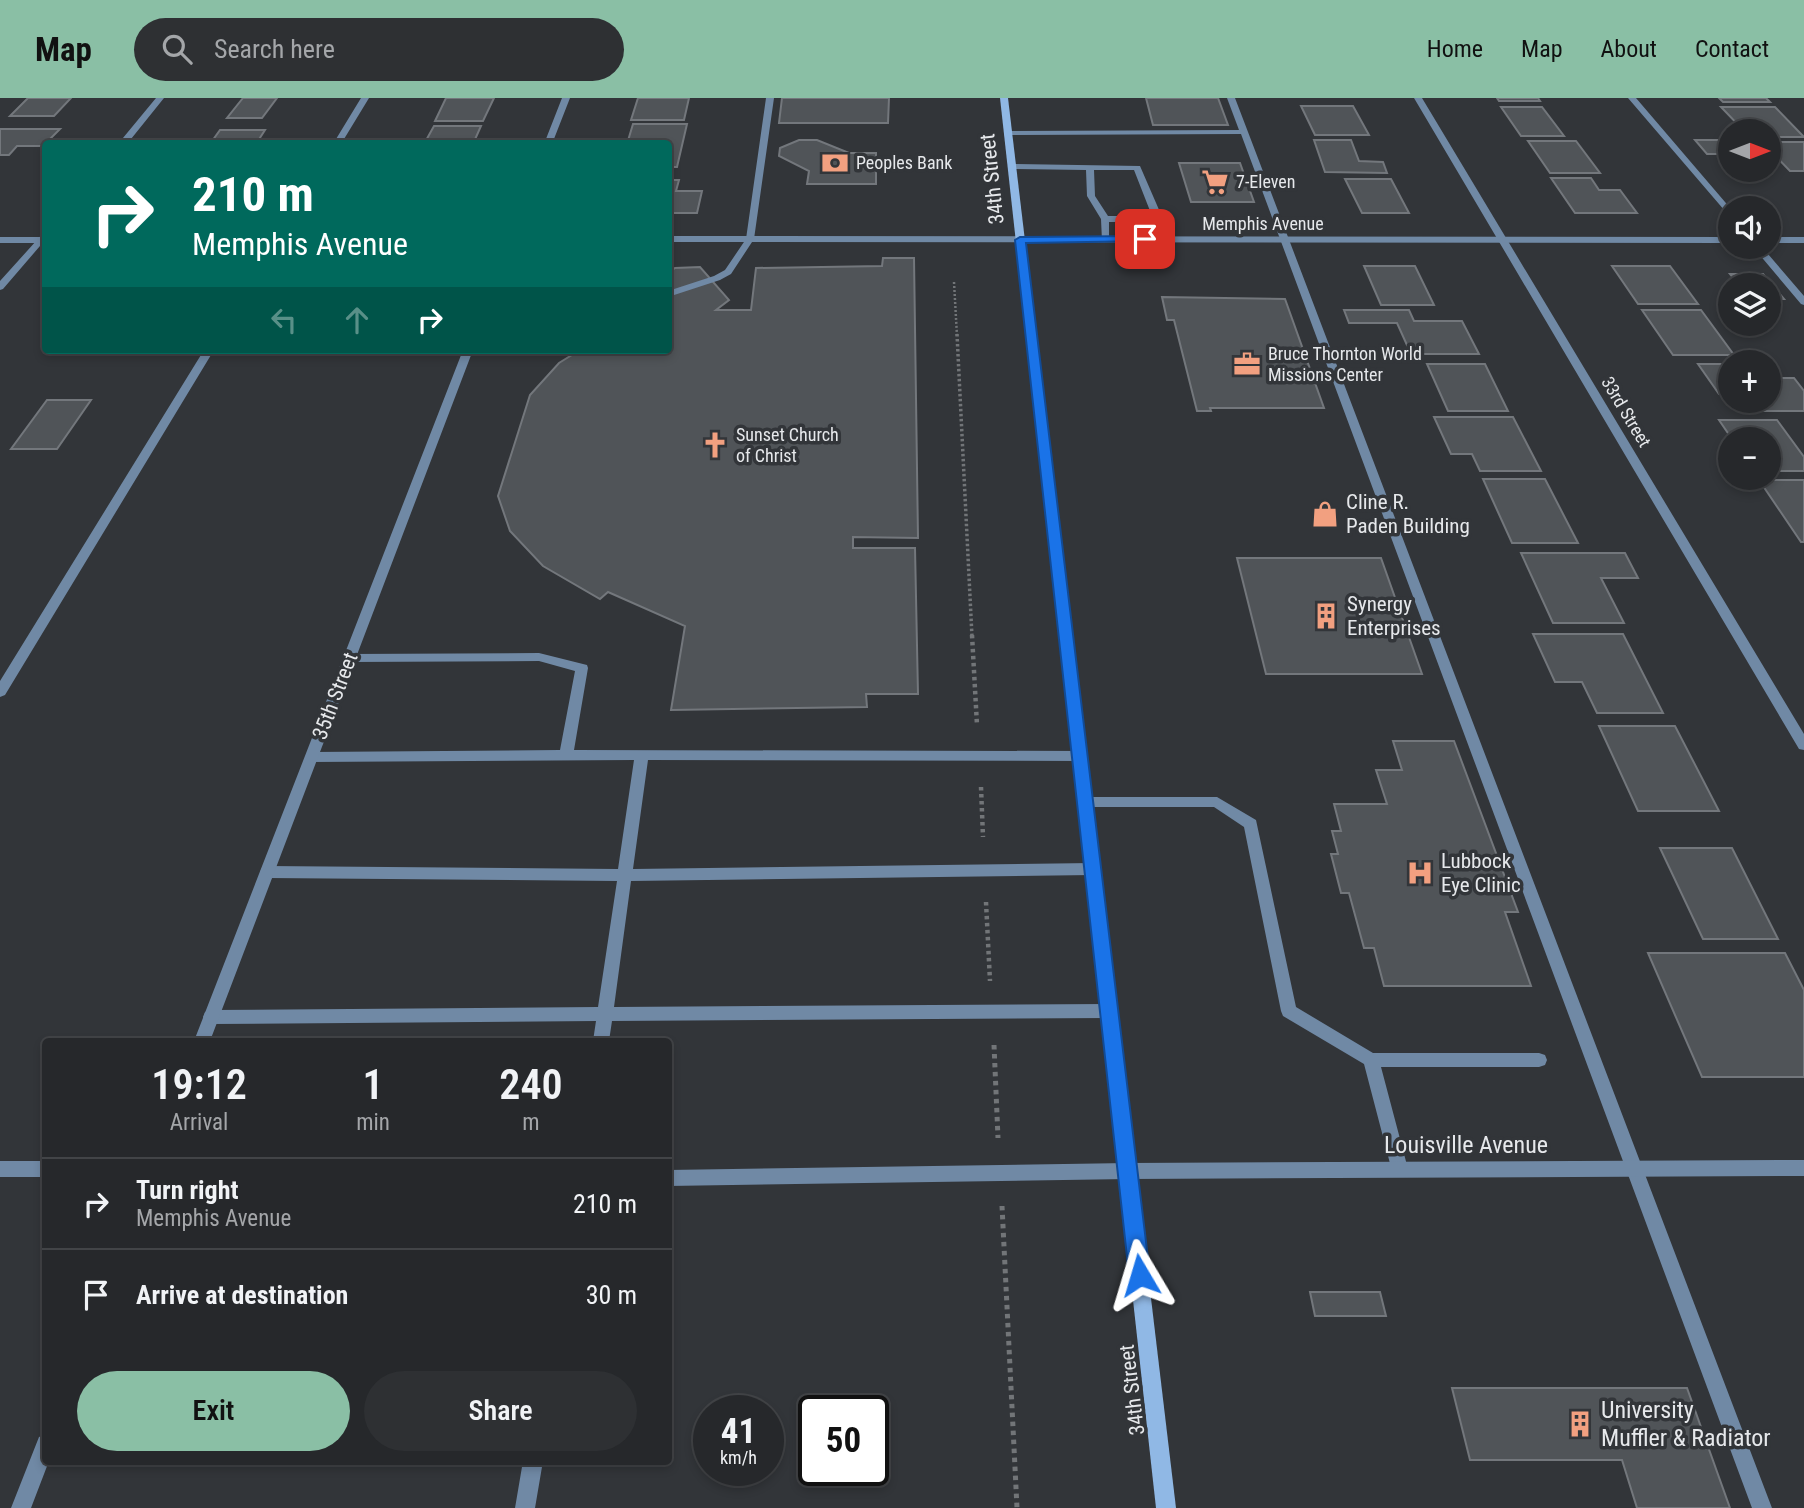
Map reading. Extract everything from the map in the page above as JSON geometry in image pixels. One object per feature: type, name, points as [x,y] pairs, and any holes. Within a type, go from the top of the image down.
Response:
[{"type":"main road","name":"34th Street","points":[[1004,98],[1167,1508]]},
{"type":"street","points":[[125,140],[160,98]]},
{"type":"street","points":[[339,140],[365,98]]},
{"type":"street","points":[[550,140],[566,98]]},
{"type":"street","points":[[672,293],[728,272],[750,239],[770,98]]},
{"type":"street","points":[[1231,98],[1762,1508]]},
{"type":"street","name":"33rd Street","points":[[1418,98],[1804,745]]},
{"type":"street","points":[[1632,98],[1718,200]]},
{"type":"street","points":[[1009,133],[1244,132]]},
{"type":"street","points":[[1012,167],[1137,168],[1165,239]]},
{"type":"street","points":[[1090,167],[1091,196],[1105,219],[1105,239]]},
{"type":"street","points":[[1105,219],[1158,219]]},
{"type":"street","points":[[0,240],[42,238]]},
{"type":"street","name":"Memphis Avenue","points":[[672,239],[1718,240]]},
{"type":"street","points":[[0,287],[42,240]]},
{"type":"street","points":[[1781,240],[1804,240]]},
{"type":"street","points":[[1767,259],[1804,302]]},
{"type":"street","points":[[0,692],[207,354]]},
{"type":"street","name":"35th Street","points":[[203,1038],[466,354]]},
{"type":"street","points":[[350,658],[540,657],[582,668],[566,756]]},
{"type":"street","points":[[601,1038],[642,755]]},
{"type":"street","points":[[312,757],[1080,756]]},
{"type":"street","points":[[1086,802],[1217,802],[1251,824],[1289,1011],[1371,1060],[1539,1060]]},
{"type":"street","points":[[267,872],[626,875],[1093,869]]},
{"type":"street","points":[[211,1017],[1109,1011]]},
{"type":"street","points":[[1371,1060],[1399,1169]]},
{"type":"street","name":"Louisville Avenue","points":[[672,1178],[1128,1171],[1804,1168]]},
{"type":"street","points":[[0,1169],[42,1169]]},
{"type":"street","points":[[21,1508],[42,1454]]},
{"type":"street","points":[[525,1508],[532,1465]]},
{"type":"building","points":[[28,98],[71,98],[54,116],[10,116]]},
{"type":"building","points":[[243,98],[277,98],[262,118],[227,118]]},
{"type":"building","points":[[446,98],[494,98],[483,121],[435,121]]},
{"type":"building","points":[[638,98],[689,98],[684,120],[631,120]]},
{"type":"building","points":[[782,98],[889,98],[888,123],[779,123]]},
{"type":"building","points":[[1146,98],[1218,98],[1228,125],[1153,125]]},
{"type":"building","points":[[1497,98],[1538,98],[1540,101],[1499,101]]},
{"type":"building","points":[[1719,98],[1766,98],[1770,102],[1723,102]]},
{"type":"building","points":[[1301,106],[1353,106],[1369,135],[1315,135]]},
{"type":"building","points":[[1501,107],[1542,107],[1564,136],[1521,136]]},
{"type":"building","points":[[1721,107],[1775,107],[1804,137],[1782,137],[1782,119],[1732,119]]},
{"type":"building","points":[[633,124],[687,124],[677,167],[672,167],[672,140],[628,140]]},
{"type":"building","points":[[434,126],[481,126],[475,140],[426,140]]},
{"type":"building","points":[[0,129],[60,129],[49,140],[42,140],[42,146],[17,146],[9,155],[0,155]]},
{"type":"building","points":[[220,130],[265,130],[259,140],[213,140]]},
{"type":"building","name":"Peoples Bank","points":[[799,140],[817,140],[849,153],[876,153],[876,184],[807,184],[809,171],[779,156],[780,148]]},
{"type":"building","points":[[1314,140],[1351,140],[1359,161],[1383,162],[1387,173],[1325,172]]},
{"type":"building","points":[[1695,140],[1718,140],[1718,154],[1707,154]]},
{"type":"building","points":[[1528,141],[1576,141],[1600,173],[1550,173]]},
{"type":"building","points":[[1782,142],[1804,142],[1804,171],[1790,171],[1782,163]]},
{"type":"building","name":"7-Eleven","points":[[1179,163],[1240,163],[1254,202],[1191,202]]},
{"type":"building","points":[[1551,178],[1591,178],[1599,190],[1620,190],[1637,213],[1575,213]]},
{"type":"building","points":[[1345,179],[1391,179],[1409,213],[1362,213]]},
{"type":"building","points":[[672,180],[679,180],[676,191],[702,191],[697,213],[672,213]]},
{"type":"building","name":"Sunset Church of Christ","points":[[883,258],[914,258],[918,538],[853,537],[853,548],[915,548],[918,694],[866,694],[867,707],[671,710],[685,626],[608,592],[600,599],[543,566],[510,531],[498,496],[530,395],[559,363],[574,354],[672,354],[672,270],[675,268],[700,267],[729,300],[716,310],[751,310],[756,268],[882,266]]},
{"type":"building","points":[[1364,266],[1415,266],[1434,305],[1381,305]]},
{"type":"building","points":[[1612,266],[1670,266],[1698,304],[1638,304]]},
{"type":"building","name":"Bruce Thornton World Missions Center","points":[[1162,297],[1285,299],[1324,408],[1210,408],[1211,411],[1197,411],[1174,320],[1167,320]]},
{"type":"building","points":[[1344,310],[1409,310],[1414,321],[1462,321],[1479,354],[1411,354],[1397,323],[1349,323]]},
{"type":"building","points":[[1642,310],[1701,310],[1730,350],[1718,350],[1718,355],[1673,355]]},
{"type":"building","points":[[1427,364],[1485,364],[1508,411],[1448,411]]},
{"type":"building","points":[[1698,364],[1718,364],[1718,393]]},
{"type":"building","points":[[1781,378],[1794,378],[1804,391],[1804,411],[1781,411]]},
{"type":"building","points":[[47,400],[91,400],[57,449],[11,449]]},
{"type":"building","points":[[1434,417],[1513,417],[1541,471],[1480,471],[1472,454],[1451,454]]},
{"type":"building","points":[[1719,420],[1777,420],[1804,457],[1804,471],[1781,471],[1781,427],[1724,427]]},
{"type":"building","points":[[1483,479],[1545,479],[1578,543],[1512,543]]},
{"type":"building","points":[[1781,480],[1804,480],[1804,542],[1801,542],[1766,490],[1781,490]]},
{"type":"building","points":[[1521,553],[1625,553],[1638,578],[1601,578],[1624,623],[1553,623]]},
{"type":"building","name":"Synergy Enterprises","points":[[1237,558],[1381,558],[1422,674],[1266,674]]},
{"type":"building","points":[[1533,634],[1623,634],[1663,713],[1597,713],[1582,682],[1555,682]]},
{"type":"building","points":[[1599,726],[1675,726],[1719,811],[1638,811]]},
{"type":"building","name":"Lubbock Eye Clinic","points":[[1393,741],[1454,741],[1518,912],[1505,912],[1531,986],[1384,986],[1374,948],[1364,948],[1349,893],[1341,893],[1331,854],[1338,854],[1332,831],[1341,831],[1334,804],[1387,804],[1376,770],[1402,770]]},
{"type":"building","points":[[1660,848],[1732,848],[1778,939],[1703,939]]},
{"type":"building","points":[[1648,953],[1785,953],[1804,990],[1804,1077],[1702,1077]]},
{"type":"building","points":[[1310,1292],[1380,1292],[1386,1316],[1315,1316]]},
{"type":"building","name":"University Muffler & Radiator","points":[[1452,1388],[1687,1388],[1730,1508],[1637,1508],[1622,1460],[1470,1460]]},
{"type":"place","name":"Peoples Bank","points":[[835,163]]},
{"type":"place","name":"7-Eleven","points":[[1215,182]]},
{"type":"place","name":"Bruce Thornton World Missions Center","points":[[1247,364]]},
{"type":"place","name":"Sunset Church of Christ","points":[[715,445]]},
{"type":"place","name":"Cline R. Paden Building","points":[[1325,514]]},
{"type":"place","name":"Synergy Enterprises","points":[[1326,616]]},
{"type":"place","name":"Lubbock Eye Clinic","points":[[1420,873]]},
{"type":"place","name":"University Muffler & Radiator","points":[[1580,1424]]},
{"type":"route","points":[[1140,1275],[1020,240],[1145,239]]}]
